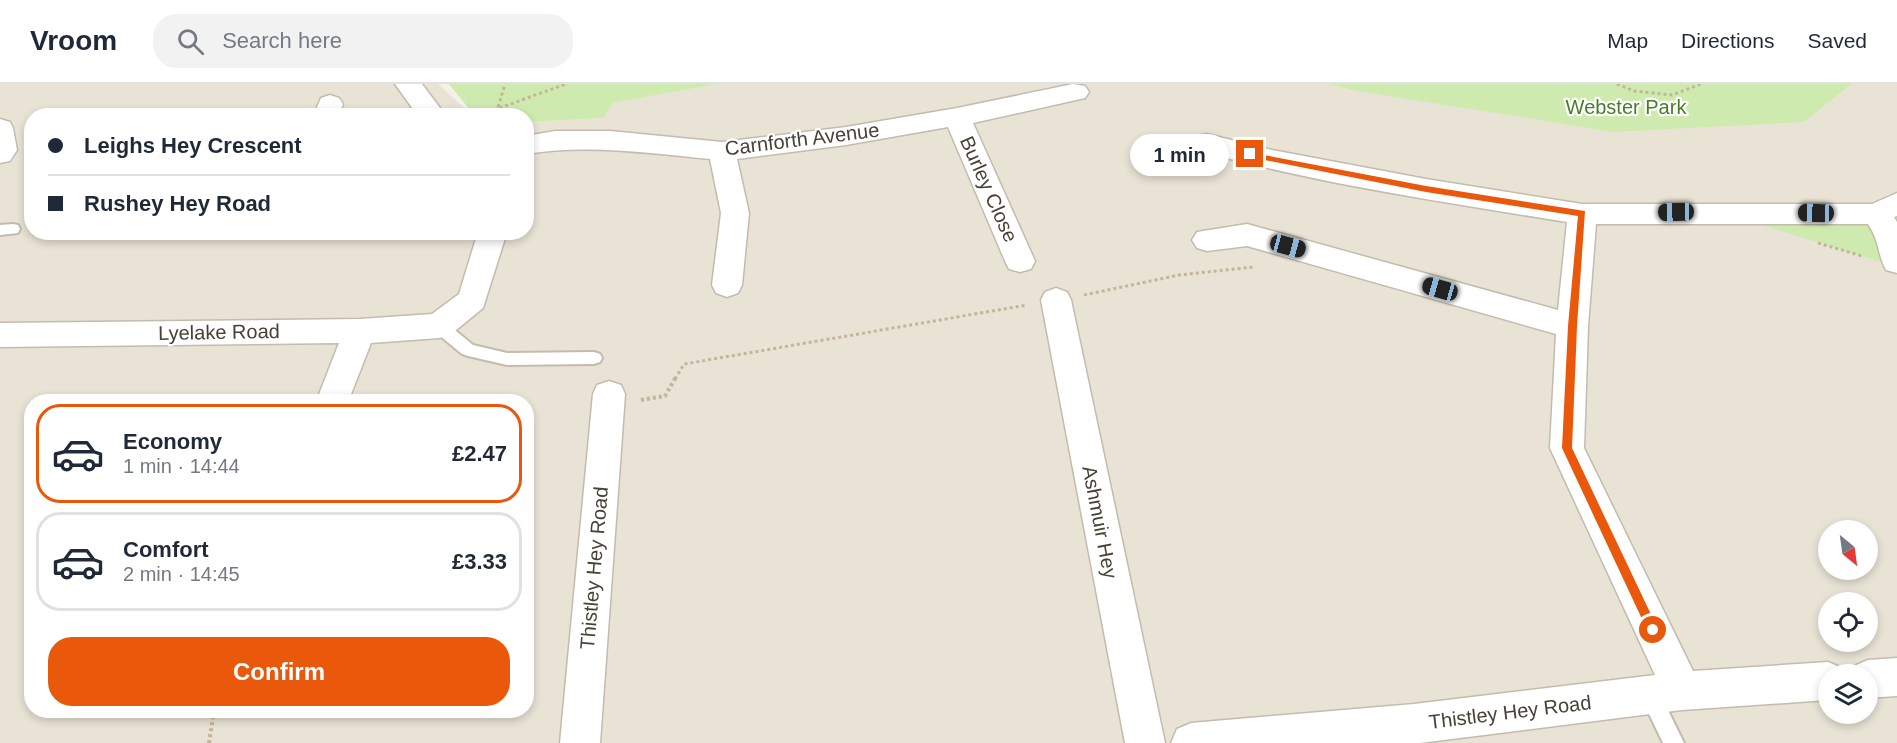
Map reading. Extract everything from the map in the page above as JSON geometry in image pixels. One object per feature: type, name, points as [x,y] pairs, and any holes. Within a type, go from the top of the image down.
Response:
[{"type":"street","points":[[408,84],[423,108]]},
{"type":"street","name":"Carnforth Avenue","points":[[534,144],[555,140],[610,140],[722,151],[846,136],[1079,97]]},
{"type":"street","name":"Burley Close","points":[[957,117],[1020,261]]},
{"type":"street","points":[[0,128],[3,150],[0,154]]},
{"type":"street","points":[[1207,143],[1272,160],[1426,189],[1582,214],[1887,208],[1897,262]]},
{"type":"street","points":[[722,151],[735,213],[727,285]]},
{"type":"street","points":[[1582,214],[1572,326],[1567,448],[1666,693]]},
{"type":"street","points":[[1207,240],[1247,235],[1572,326]]},
{"type":"street","points":[[439,326],[472,300],[491,240]]},
{"type":"street","name":"Ashmuir Hey","points":[[1056,300],[1145,743]]},
{"type":"street","name":"Lyelake Road","points":[[0,335],[360,331],[439,326]]},
{"type":"street","points":[[335,394],[360,331]]},
{"type":"street","name":"Thistley Hey Road","points":[[580,743],[608,399]]},
{"type":"street","points":[[1878,678],[1897,677]]},
{"type":"street","name":"Thistley Hey Road","points":[[1191,743],[1414,724],[1666,693],[1818,682]]},
{"type":"lane","points":[[439,326],[468,350],[507,359],[594,358]]},
{"type":"lane","points":[[1666,693],[1674,743]]},
{"type":"path","points":[[498,107],[505,84]]},
{"type":"path","points":[[498,107],[566,84]]},
{"type":"path","points":[[1617,84],[1634,91],[1672,95],[1701,84]]},
{"type":"path","points":[[608,399],[665,396],[684,364],[746,356],[1056,300],[1179,275],[1260,266]]},
{"type":"path","points":[[209,743],[213,718]]},
{"type":"shaded area","points":[[0,84],[438,84],[464,108],[24,108],[24,240],[534,240],[534,122],[604,118],[611,103],[718,84],[1328,84],[1352,90],[1804,122],[1852,84],[1897,84],[1897,743],[0,743]]},
{"type":"green space","points":[[449,84],[718,84],[612,103],[604,118],[534,122],[534,108],[468,108]]},
{"type":"green space","name":"Webster Park","points":[[1328,84],[1852,84],[1804,122],[1614,132],[1352,90]]},
{"type":"green space","points":[[1720,212],[1876,214],[1897,267]]},
{"type":"route","points":[[1250,154],[1426,189],[1582,214],[1572,326],[1567,448],[1653,630]]}]
